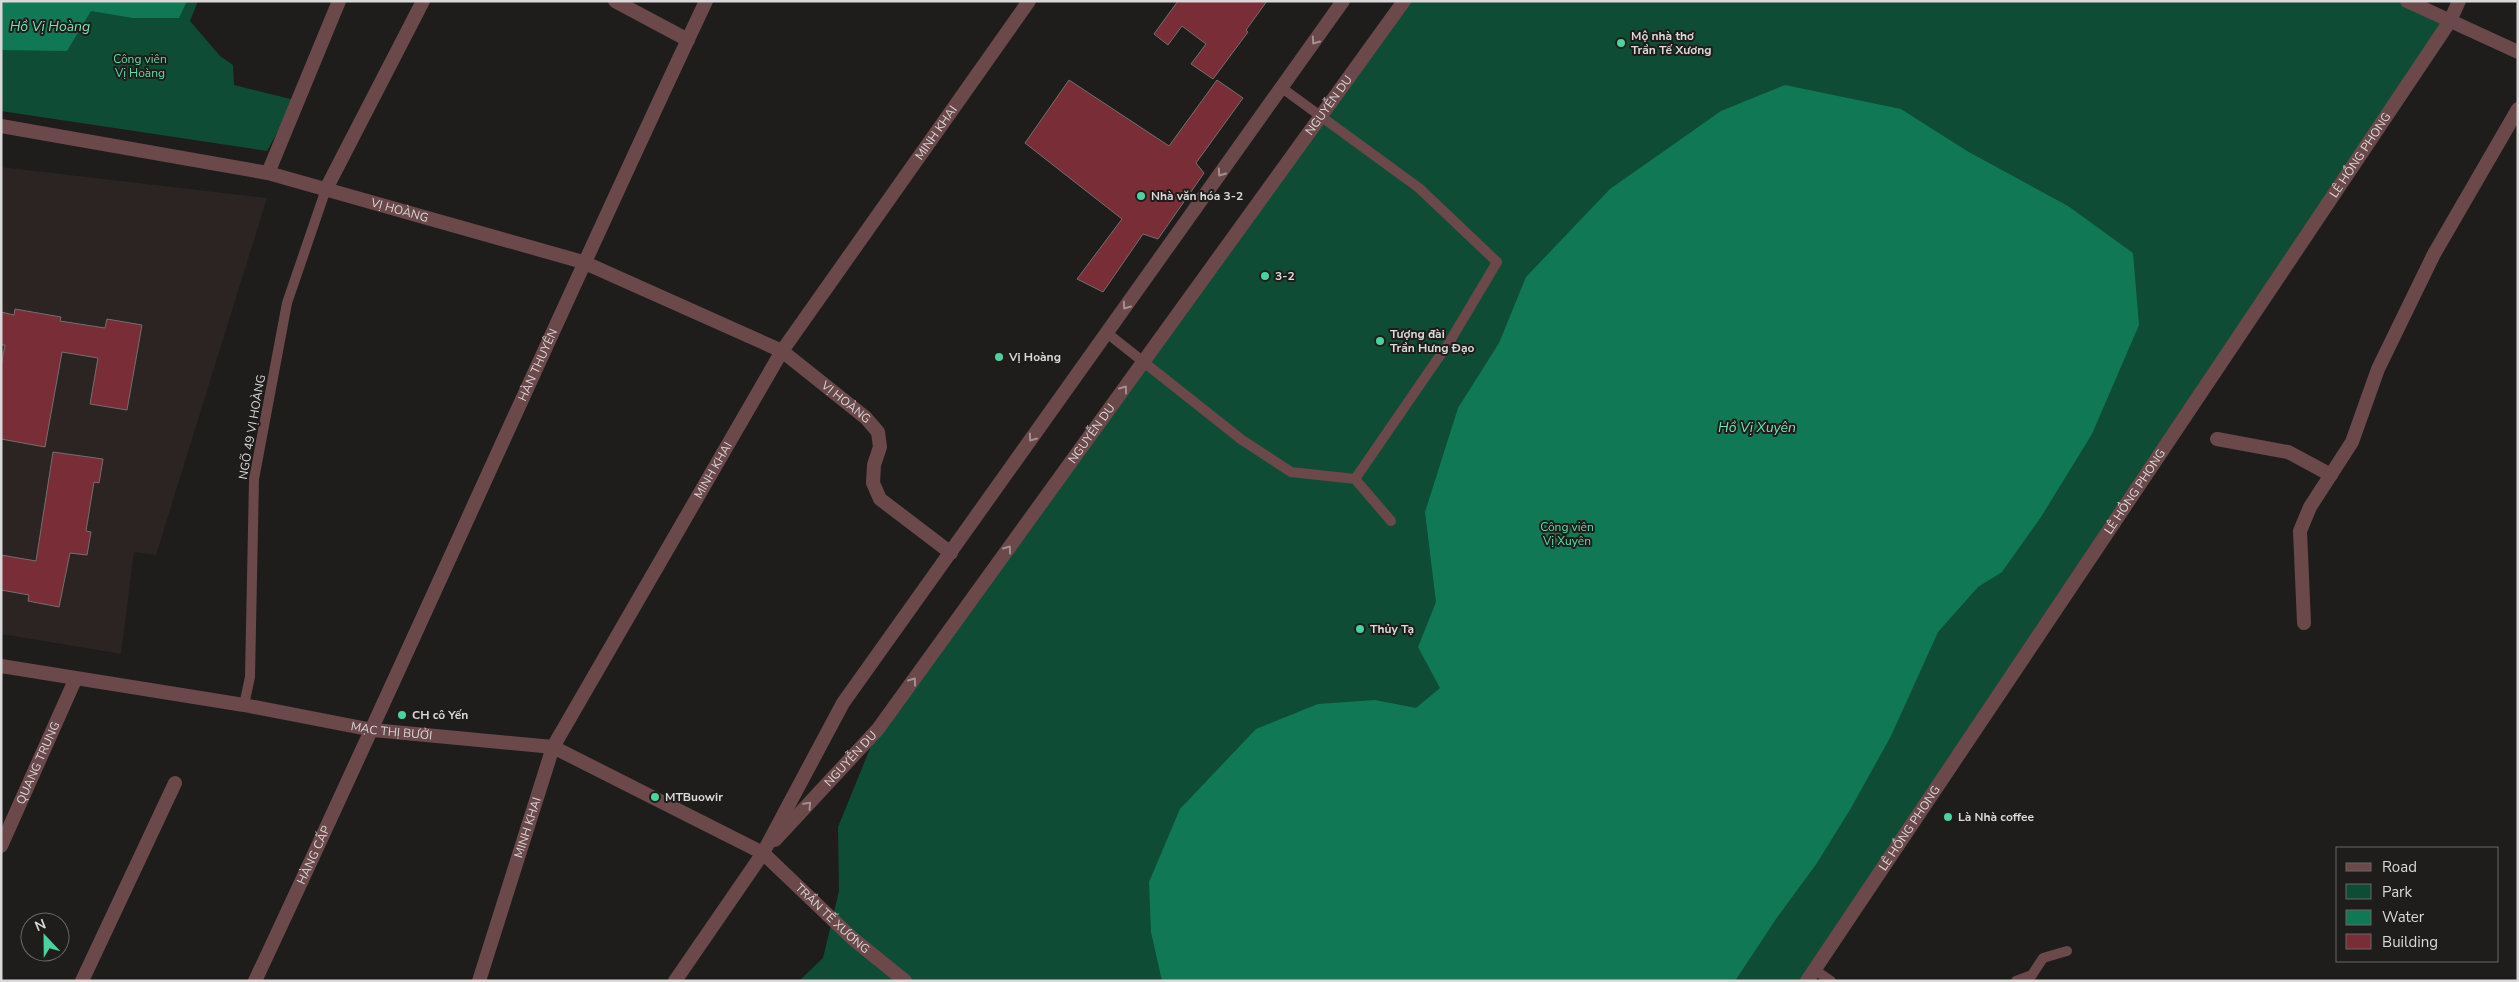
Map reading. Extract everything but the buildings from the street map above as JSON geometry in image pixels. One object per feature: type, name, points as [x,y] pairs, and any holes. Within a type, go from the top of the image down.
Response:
[{"type":"street","points":[[268,173],[339,1]]},
{"type":"street","points":[[326,189],[423,1]]},
{"type":"street","points":[[615,1],[688,40]]},
{"type":"street","name":"HÀN THUYÊN","points":[[373,730],[583,262],[706,1]]},
{"type":"street","name":"MINH KHAI","points":[[479,981],[553,747],[782,351],[1029,1]]},
{"type":"street","name":"NGUYỄN DU","points":[[675,981],[763,853],[842,703],[951,553],[1343,1]]},
{"type":"street","name":"NGUYỄN DU","points":[[763,853],[878,729],[1404,1]]},
{"type":"street","points":[[2407,1],[2518,52]]},
{"type":"street","name":"LÊ HỒNG PHONG","points":[[1811,975],[2450,21],[2459,1]]},
{"type":"street","points":[[2304,623],[2300,531],[2310,506],[2352,442],[2378,369],[2434,254],[2518,109]]},
{"type":"street","name":"VỊ HOÀNG","points":[[1,126],[268,173],[583,262],[782,351],[866,418],[878,432],[880,447],[874,465],[873,483],[880,499],[951,553]]},
{"type":"street","points":[[2217,439],[2288,452],[2331,474]]},
{"type":"street","name":"MẠC THỊ BƯỞI","points":[[1,666],[75,680],[244,705],[373,730],[553,747],[763,853]]},
{"type":"street","name":"QUANG TRUNG","points":[[1,846],[75,680]]},
{"type":"street","name":"HÀNG CẤP","points":[[255,981],[373,730]]},
{"type":"street","points":[[82,981],[175,783]]},
{"type":"street","name":"TRẦN TẾ XƯƠNG","points":[[763,853],[852,938],[905,981]]},
{"type":"lane","points":[[1282,88],[1322,115],[1419,188],[1497,262],[1450,341],[1355,479]]},
{"type":"lane","name":"NGÕ 49 VỊ HOÀNG","points":[[244,705],[250,677],[254,479],[287,303],[326,189]]},
{"type":"lane","points":[[1107,333],[1142,363],[1242,440],[1291,472],[1355,479],[1391,521]]},
{"type":"lane","points":[[2016,981],[2032,975],[2043,958],[2068,951]]},
{"type":"lane","points":[[1811,975],[1831,981]]},
{"type":"shaded area","points":[[1,167],[267,198],[156,555],[134,552],[121,654],[1,634]]},
{"type":"green space","name":"Công viên Vị Hoàng","points":[[1,1],[198,1],[190,21],[220,56],[233,65],[234,85],[295,100],[267,151],[1,111]]},
{"type":"green space","name":"Công viên Vị Xuyên","points":[[1404,1],[2407,1],[2450,21],[1801,981],[799,981],[823,958],[839,891],[838,827],[878,729]]},
{"type":"water","name":"Hồ Vị Hoàng","points":[[1,1],[187,1],[179,18],[133,18],[91,11],[67,51],[1,50]]},
{"type":"water","name":"Hồ Vị Xuyên","points":[[1785,85],[1901,109],[1967,151],[2068,206],[2133,253],[2139,325],[2092,434],[2041,517],[2002,572],[1978,587],[1938,632],[1891,736],[1851,808],[1817,863],[1776,919],[1735,981],[1162,981],[1151,932],[1149,882],[1180,809],[1256,729],[1318,704],[1375,700],[1416,708],[1440,688],[1418,647],[1436,602],[1425,512],[1458,408],[1499,343],[1526,277],[1610,189],[1721,111]]},
{"type":"place","name":"Mộ nhà thơ Trần Tế Xương","points":[[1621,43]]},
{"type":"place","name":"Nhà văn hóa 3-2","points":[[1141,196]]},
{"type":"place","name":"3-2","points":[[1265,276]]},
{"type":"place","name":"Tượng đài Trần Hưng Đạo","points":[[1380,341]]},
{"type":"place","name":"Vị Hoàng","points":[[999,357]]},
{"type":"place","name":"Thủy Tạ","points":[[1360,629]]},
{"type":"place","name":"CH cô Yến","points":[[402,715]]},
{"type":"place","name":"MTBuowir","points":[[655,797]]},
{"type":"place","name":"Là Nhà coffee","points":[[1948,817]]}]
